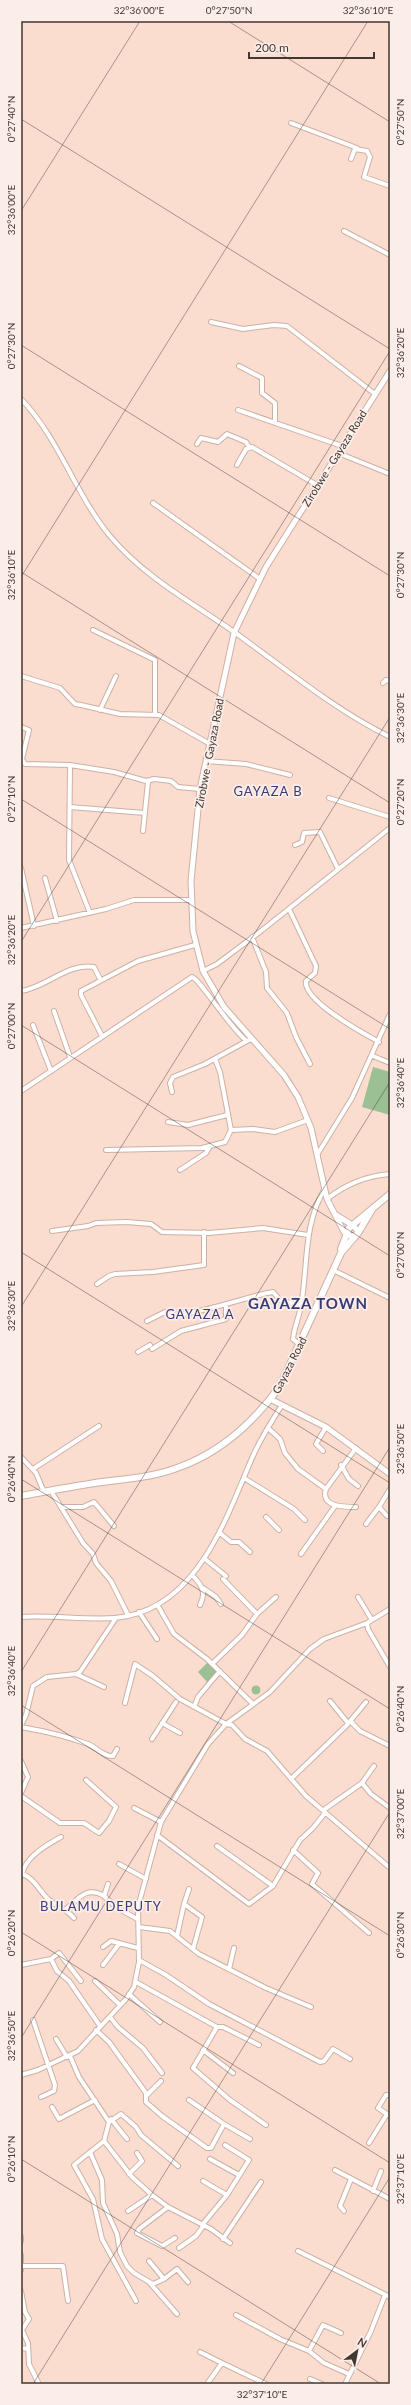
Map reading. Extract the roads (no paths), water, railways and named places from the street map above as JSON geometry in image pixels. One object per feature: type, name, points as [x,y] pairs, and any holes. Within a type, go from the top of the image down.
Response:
[{"type":"main road","name":"Gayaza Road","points":[[21,1496],[153,1475],[177,1469],[221,1446],[253,1419],[273,1399],[300,1345],[341,1253],[346,1234],[352,1225],[390,1196]]},
{"type":"main road","name":"Gayaza Road","points":[[341,1253],[357,1234],[373,1208]]},
{"type":"street","points":[[291,123],[367,151],[370,156],[364,176],[390,186]]},
{"type":"street","points":[[351,158],[357,148]]},
{"type":"street","points":[[344,231],[390,255]]},
{"type":"street","points":[[211,322],[243,329],[287,326],[374,394]]},
{"type":"street","points":[[239,366],[262,378],[262,393],[275,403],[275,423]]},
{"type":"street","name":"Zirobwe - Gayaza Road","points":[[346,1234],[332,1211],[327,1199],[308,1120],[298,1097],[284,1075],[249,1040],[224,1007],[203,971],[195,945],[191,900],[200,790],[234,632],[260,579],[317,485],[390,371]]},
{"type":"street","points":[[21,399],[52,443],[76,487],[110,536],[148,572],[183,600],[234,632],[331,703],[390,737]]},
{"type":"street","points":[[238,410],[342,446]]},
{"type":"street","points":[[197,444],[200,438],[203,437],[218,442],[227,434],[246,442],[249,447],[317,485]]},
{"type":"street","points":[[236,465],[249,447]]},
{"type":"street","points":[[338,453],[390,474]]},
{"type":"street","points":[[153,503],[260,579]]},
{"type":"street","points":[[93,630],[155,660],[155,714]]},
{"type":"street","points":[[21,676],[60,688],[75,704],[120,714],[155,714],[164,717],[210,744]]},
{"type":"street","points":[[100,710],[116,676]]},
{"type":"street","points":[[383,683],[386,680],[390,681]]},
{"type":"street","points":[[21,727],[29,730],[22,759],[23,763],[70,764],[114,772],[148,782],[154,779],[171,781],[178,787],[200,790]]},
{"type":"street","points":[[206,761],[246,764],[290,775]]},
{"type":"street","points":[[70,764],[69,860],[90,913]]},
{"type":"street","points":[[143,831],[148,782]]},
{"type":"street","points":[[329,798],[390,817]]},
{"type":"street","points":[[70,807],[145,813]]},
{"type":"street","points":[[203,971],[217,964],[252,938],[390,828]]},
{"type":"street","points":[[295,845],[302,842],[304,833],[320,832],[338,870]]},
{"type":"street","points":[[21,868],[34,926]]},
{"type":"street","points":[[45,878],[57,921]]},
{"type":"street","points":[[21,928],[90,913],[134,900],[191,900]]},
{"type":"street","points":[[289,909],[316,966],[315,973],[306,981],[306,986],[320,1004],[341,1021],[379,1042]]},
{"type":"street","points":[[252,938],[266,972],[266,988],[288,1013],[296,1037],[310,1064]]},
{"type":"street","points":[[102,1036],[80,993],[100,979],[145,958],[195,945]]},
{"type":"street","points":[[21,991],[43,985],[79,968],[94,967],[100,979]]},
{"type":"street","points":[[21,1091],[192,977],[198,980],[210,1000],[249,1040],[215,1059],[173,1077],[170,1083],[172,1092]]},
{"type":"street","points":[[54,1011],[70,1058]]},
{"type":"street","points":[[317,1155],[352,1098],[373,1056],[390,1014]]},
{"type":"street","points":[[33,1025],[51,1070]]},
{"type":"street","points":[[373,1056],[390,1063]]},
{"type":"street","points":[[106,1150],[210,1146],[225,1142],[231,1130],[220,1072],[215,1059]]},
{"type":"street","points":[[168,1122],[188,1125],[227,1115]]},
{"type":"street","points":[[231,1130],[253,1129],[274,1132],[308,1120]]},
{"type":"street","points":[[180,1170],[206,1153],[210,1146]]},
{"type":"street","points":[[327,1199],[344,1187],[360,1179],[390,1174]]},
{"type":"street","points":[[300,1345],[293,1339],[301,1306],[308,1235],[314,1207],[324,1190]]},
{"type":"street","points":[[332,1211],[352,1225],[357,1234],[346,1234]]},
{"type":"street","points":[[52,1231],[96,1223],[120,1222],[149,1224],[162,1232],[204,1232],[262,1228],[308,1235]]},
{"type":"street","points":[[97,1284],[115,1274],[153,1272],[204,1265],[204,1232]]},
{"type":"street","points":[[333,1270],[390,1298]]},
{"type":"street","points":[[147,1321],[165,1312],[169,1315],[180,1315],[226,1306],[243,1298],[273,1292],[280,1300],[301,1306]]},
{"type":"street","points":[[138,1352],[151,1347],[181,1331],[226,1319],[226,1306]]},
{"type":"street","points":[[273,1399],[326,1427],[390,1474]]},
{"type":"street","points":[[21,1617],[116,1618],[158,1606],[192,1574],[205,1558],[220,1533],[268,1428],[282,1405]]},
{"type":"street","points":[[33,1469],[99,1426]]},
{"type":"street","points":[[323,1450],[316,1444],[326,1427]]},
{"type":"street","points":[[268,1428],[280,1439],[285,1453],[298,1469],[326,1488]]},
{"type":"street","points":[[356,1448],[341,1465],[326,1488],[325,1496],[335,1506],[356,1507]]},
{"type":"street","points":[[21,1457],[33,1469],[44,1492]]},
{"type":"street","points":[[341,1465],[350,1479],[358,1486]]},
{"type":"street","points":[[244,1478],[294,1509],[305,1520]]},
{"type":"street","points":[[366,1524],[390,1489]]},
{"type":"street","points":[[51,1491],[93,1554],[96,1564],[111,1581],[128,1615]]},
{"type":"street","points":[[61,1507],[83,1507],[94,1502],[114,1526]]},
{"type":"street","points":[[302,1554],[335,1506]]},
{"type":"street","points":[[378,1507],[387,1516]]},
{"type":"street","points":[[266,1517],[279,1530]]},
{"type":"street","points":[[220,1533],[231,1542],[239,1542],[250,1552]]},
{"type":"street","points":[[205,1558],[225,1577],[257,1614]]},
{"type":"street","points":[[192,1574],[203,1588],[218,1599],[221,1604]]},
{"type":"street","points":[[200,1605],[204,1595],[203,1588]]},
{"type":"street","points":[[358,1597],[372,1620]]},
{"type":"street","points":[[212,1664],[242,1635],[257,1614],[276,1598]]},
{"type":"street","points":[[158,1606],[174,1634],[220,1671],[253,1704]]},
{"type":"street","points":[[21,2074],[49,2066],[78,2051],[120,2005],[136,1982],[139,1960],[139,1927],[137,1919],[138,1907],[161,1822],[208,1744],[226,1724],[270,1692],[310,1649],[324,1639],[367,1623],[390,1609]]},
{"type":"street","points":[[140,1612],[157,1639]]},
{"type":"street","points":[[116,1618],[80,1672],[76,1674],[47,1677],[33,1686],[26,1716],[21,1726],[52,1732],[90,1745],[109,1756],[113,1756],[117,1749]]},
{"type":"street","points":[[367,1623],[368,1630],[390,1667]]},
{"type":"street","points":[[125,1703],[135,1664],[153,1676],[180,1699],[226,1724],[232,1725],[245,1738],[267,1751],[291,1779],[390,1868]]},
{"type":"street","points":[[194,1707],[198,1698],[220,1671]]},
{"type":"street","points":[[76,1674],[104,1686]]},
{"type":"street","points":[[152,1739],[176,1702]]},
{"type":"street","points":[[330,1702],[360,1731],[390,1746]]},
{"type":"street","points":[[291,1779],[314,1759],[366,1702]]},
{"type":"street","points":[[162,1723],[180,1733]]},
{"type":"street","points":[[21,1761],[28,1777],[21,1794],[60,1823],[84,1823],[99,1833],[109,1821],[116,1807],[86,1780]]},
{"type":"street","points":[[158,1835],[248,1904],[273,1886],[293,1850],[325,1811],[362,1783],[374,1766]]},
{"type":"street","points":[[362,1783],[371,1794],[390,1808]]},
{"type":"street","points":[[134,1808],[161,1822]]},
{"type":"street","points":[[61,1837],[48,1844],[25,1864],[22,1874],[48,1899],[66,1909],[74,1918]]},
{"type":"street","points":[[217,1846],[273,1886]]},
{"type":"street","points":[[293,1850],[318,1873],[312,1884],[369,1933]]},
{"type":"street","points":[[119,1864],[146,1879]]},
{"type":"street","points":[[104,1896],[108,1884]]},
{"type":"street","points":[[177,1936],[189,1889]]},
{"type":"street","points":[[66,1909],[86,1893],[95,1891],[104,1896],[116,1907],[137,1919]]},
{"type":"street","points":[[184,1904],[202,1917],[193,1949]]},
{"type":"street","points":[[139,1927],[166,1930],[177,1936],[193,1949],[228,1969],[311,2007]]},
{"type":"street","points":[[104,1947],[109,1941],[138,1948]]},
{"type":"street","points":[[103,1965],[119,1944]]},
{"type":"street","points":[[228,1969],[234,1948]]},
{"type":"street","points":[[21,1965],[51,1959],[59,1954],[81,1981]]},
{"type":"street","points":[[51,1959],[57,1971],[69,1981],[100,2026]]},
{"type":"street","points":[[139,1960],[166,1975],[209,2004],[320,2062],[324,2061],[333,2049],[350,2059]]},
{"type":"street","points":[[95,1981],[120,2005]]},
{"type":"street","points":[[136,1982],[217,2027],[223,2027],[259,2046]]},
{"type":"street","points":[[129,1994],[160,2022]]},
{"type":"street","points":[[110,2016],[118,2028],[143,2048],[162,2072]]},
{"type":"street","points":[[33,2020],[55,2088],[41,2097]]},
{"type":"street","points":[[217,2027],[193,2068],[230,2100],[266,2125]]},
{"type":"street","points":[[96,2030],[109,2042],[147,2095]]},
{"type":"street","points":[[56,2039],[95,2100],[127,2139]]},
{"type":"street","points":[[203,2050],[233,2073]]},
{"type":"street","points":[[161,2082],[147,2095],[145,2100],[156,2111],[206,2147],[211,2148],[224,2124]]},
{"type":"street","points":[[369,2143],[388,2115],[378,2108],[386,2095],[390,2095]]},
{"type":"street","points":[[52,2107],[58,2119],[95,2100]]},
{"type":"street","points":[[189,2100],[224,2124],[250,2139]]},
{"type":"street","points":[[136,2301],[102,2239],[93,2199],[75,2168],[75,2164],[104,2141],[110,2120],[121,2114],[136,2127],[141,2135],[178,2166]]},
{"type":"street","points":[[104,2141],[129,2174],[152,2195],[168,2207],[203,2225],[230,2243]]},
{"type":"street","points":[[179,2248],[196,2236],[227,2195],[249,2160],[225,2145]]},
{"type":"street","points":[[90,2152],[102,2180],[103,2203],[116,2234],[120,2252],[134,2273],[155,2284],[177,2269],[188,2282]]},
{"type":"street","points":[[129,2174],[142,2161],[137,2153]]},
{"type":"street","points":[[210,2159],[239,2175]]},
{"type":"street","points":[[335,2170],[390,2199]]},
{"type":"street","points":[[373,2191],[381,2171]]},
{"type":"street","points":[[344,2211],[340,2206],[351,2179]]},
{"type":"street","points":[[204,2181],[227,2195]]},
{"type":"street","points":[[223,2239],[261,2182]]},
{"type":"street","points":[[128,2210],[152,2195]]},
{"type":"street","points":[[168,2207],[138,2229],[138,2233],[162,2246],[175,2238]]},
{"type":"street","points":[[21,2236],[21,2241]]},
{"type":"street","points":[[298,2251],[390,2297]]},
{"type":"street","points":[[21,2255],[21,2270]]},
{"type":"street","points":[[149,2261],[164,2279]]},
{"type":"street","points":[[21,2266],[63,2266],[68,2301]]},
{"type":"street","points":[[149,2282],[177,2314]]},
{"type":"street","points":[[21,2291],[25,2312],[29,2319],[22,2330],[28,2349],[29,2364],[40,2384]]},
{"type":"street","points":[[345,2384],[371,2331],[385,2294]]},
{"type":"street","points":[[236,2315],[280,2339],[309,2351],[324,2363],[349,2374]]},
{"type":"street","points":[[309,2351],[323,2325],[341,2333]]},
{"type":"street","points":[[21,2348],[28,2349]]},
{"type":"street","points":[[200,2352],[266,2384]]},
{"type":"street","points":[[207,2384],[222,2363]]},
{"type":"street","points":[[252,2384],[254,2379]]},
{"type":"street","points":[[310,2379],[322,2384]]},
{"type":"district","name":"GAYAZA B","points":[[268,791]]},
{"type":"district","name":"GAYAZA TOWN","points":[[308,1303]]},
{"type":"district","name":"GAYAZA A","points":[[200,1314]]},
{"type":"district","name":"BULAMU DEPUTY","points":[[101,1906]]}]
